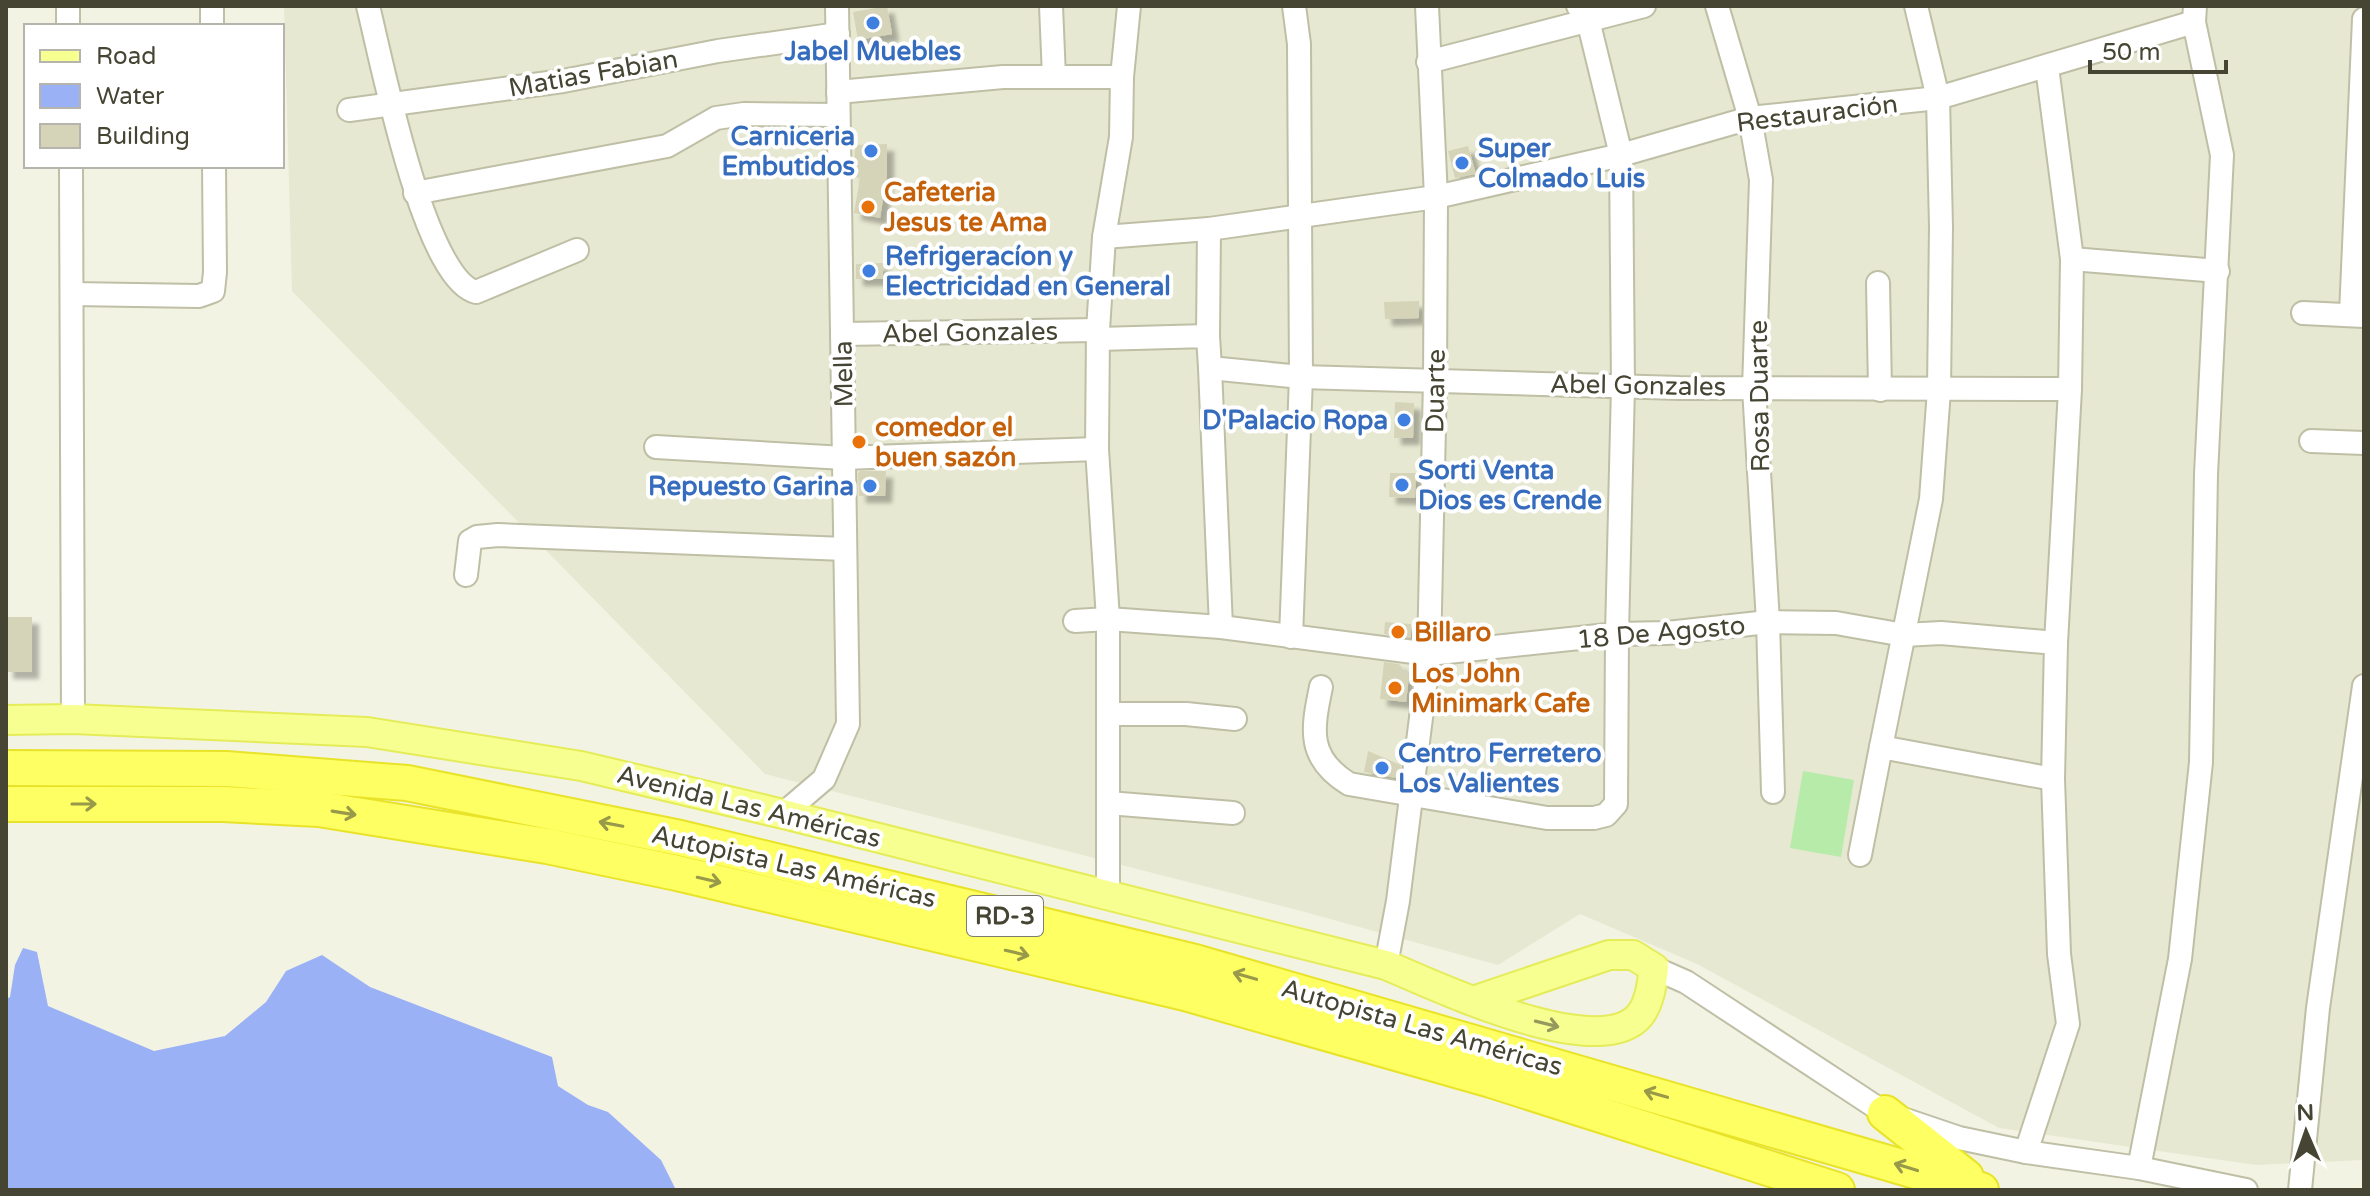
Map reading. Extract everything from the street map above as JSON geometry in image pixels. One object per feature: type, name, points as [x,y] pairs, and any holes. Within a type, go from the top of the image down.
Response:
[{"type":"highway","name":"Autopista Las Américas","points":[[6,768],[226,769],[407,783],[680,838],[1195,962],[1981,1190]]},
{"type":"highway","name":"Autopista Las Américas","points":[[6,804],[223,804],[319,809],[532,843],[677,873],[1185,993],[1491,1080],[1837,1190]]},
{"type":"highway","points":[[1885,1113],[1981,1190]]},
{"type":"main road","name":"Avenida Las Américas","points":[[6,720],[73,719],[367,732],[581,766],[1386,965],[1473,1001],[1577,1032],[1618,1029],[1639,1016],[1651,990],[1654,968]]},
{"type":"main road","points":[[1473,1001],[1609,955],[1633,955],[1654,968]]},
{"type":"street","points":[[368,6],[415,193],[438,248],[457,282],[466,290],[476,292],[577,250]]},
{"type":"street","name":"Mella","points":[[783,814],[824,779],[848,724],[837,6]]},
{"type":"street","points":[[1051,6],[1054,77]]},
{"type":"street","points":[[1108,895],[1108,619],[1097,449],[1098,334],[1104,237],[1121,137],[1122,77],[1129,6]]},
{"type":"street","points":[[1291,637],[1301,377],[1299,44],[1294,6]]},
{"type":"street","name":"Duarte","points":[[1386,965],[1398,901],[1429,654],[1436,197],[1427,6]]},
{"type":"street","points":[[1428,62],[1583,13],[1644,6]]},
{"type":"street","name":"Rosa Duarte","points":[[1717,6],[1750,118],[1761,180],[1754,388],[1768,622],[1773,792]]},
{"type":"street","points":[[1860,855],[1931,499],[1939,390],[1941,227],[1938,98],[1916,6]]},
{"type":"street","points":[[1321,687],[1314,739],[1320,759],[1334,775],[1349,784],[1547,818],[1594,818],[1606,815],[1616,804],[1623,386],[1621,155],[1583,13]]},
{"type":"street","points":[[2139,1168],[2180,959],[2201,762],[2206,474],[2222,155],[2194,14]]},
{"type":"street","name":"Restauración","points":[[1104,237],[1209,229],[1436,197],[1621,155],[1750,118],[1938,98],[2047,67],[2194,14]]},
{"type":"street","points":[[2303,313],[2358,315],[2364,19]]},
{"type":"street","name":"Matias Fabian","points":[[349,110],[563,81],[718,51],[838,34]]},
{"type":"street","points":[[2026,1152],[2068,1024],[2059,954],[2053,779],[2056,643],[2070,389],[2072,259],[2047,67]]},
{"type":"street","points":[[838,92],[1003,77],[1122,77]]},
{"type":"street","points":[[415,193],[667,146],[716,118],[744,114],[838,115]]},
{"type":"street","points":[[71,168],[73,719]]},
{"type":"street","points":[[72,294],[199,296],[213,291],[214,168]]},
{"type":"street","points":[[1209,229],[1208,336],[1221,627]]},
{"type":"street","points":[[2072,259],[2218,271]]},
{"type":"street","points":[[1878,283],[1880,390]]},
{"type":"street","name":"Abel Gonzales","points":[[842,334],[1208,336]]},
{"type":"street","name":"Abel Gonzales","points":[[1210,368],[1301,377],[1623,386],[2070,389]]},
{"type":"street","points":[[2311,441],[2364,443]]},
{"type":"street","points":[[656,447],[844,458],[1097,449]]},
{"type":"street","points":[[466,575],[470,541],[487,536],[845,549]]},
{"type":"street","name":"18 De Agosto","points":[[1075,621],[1108,619],[1221,627],[1429,654],[1768,622],[1836,623],[1904,635],[1941,633],[2056,643]]},
{"type":"street","points":[[2300,1190],[2318,1008],[2363,696]]},
{"type":"street","points":[[1108,714],[1186,714],[1235,719]]},
{"type":"street","points":[[1881,747],[2053,779]]},
{"type":"street","points":[[1108,803],[1233,813]]},
{"type":"street","points":[[1654,968],[1686,982],[1885,1113],[1959,1138],[2026,1152],[2139,1168],[2246,1190]]},
{"type":"shaded area","points":[[284,6],[2364,6],[2364,1160],[2256,1165],[1999,1128],[1697,964],[1580,914],[1498,965],[1290,908],[765,774],[292,291]]},
{"type":"green space","points":[[1803,771],[1854,780],[1841,857],[1790,848]]},
{"type":"water","points":[[23,948],[37,952],[48,1006],[154,1051],[225,1036],[266,1002],[286,971],[322,955],[370,987],[552,1057],[558,1086],[588,1105],[608,1112],[661,1160],[676,1190],[6,1190],[6,999],[10,997],[15,965]]},
{"type":"building","name":"Jabel Muebles","points":[[887,6],[892,34],[858,40],[853,12]]},
{"type":"building","points":[[887,144],[887,174],[880,218],[854,213],[860,178],[854,177],[855,145]]},
{"type":"building","name":"Super Colmado Luis","points":[[1468,146],[1476,174],[1455,178],[1448,151]]},
{"type":"building","name":"Refrigeracíon y Electricidad en General","points":[[883,263],[883,279],[856,279],[856,264]]},
{"type":"building","points":[[1419,301],[1419,318],[1385,319],[1384,302]]},
{"type":"building","name":"D'Palacio Ropa","points":[[1395,402],[1414,403],[1413,438],[1394,438]]},
{"type":"building","name":"Repuesto Garina","points":[[860,471],[886,471],[885,496],[859,496]]},
{"type":"building","name":"Sorti Venta Dios es Crende","points":[[1390,473],[1416,473],[1415,498],[1389,497]]},
{"type":"building","points":[[6,617],[32,617],[32,672],[6,672]]},
{"type":"building","name":"Billaro","points":[[1385,622],[1411,624],[1411,638],[1384,634]]},
{"type":"building","name":"Los John Minimark Cafe","points":[[1384,662],[1399,664],[1409,676],[1406,702],[1380,699]]},
{"type":"building","name":"Centro Ferretero Los Valientes","points":[[1368,751],[1401,765],[1396,778],[1364,772]]},
{"type":"place","name":"Jabel Muebles","points":[[873,23]]},
{"type":"place","name":"Carniceria Embutidos","points":[[871,151]]},
{"type":"place","name":"Super Colmado Luis","points":[[1462,163]]},
{"type":"place","name":"Cafeteria Jesus te Ama","points":[[868,207]]},
{"type":"place","name":"Refrigeracíon y Electricidad en General","points":[[869,271]]},
{"type":"place","name":"D'Palacio Ropa","points":[[1404,420]]},
{"type":"place","name":"comedor el buen sazón","points":[[859,442]]},
{"type":"place","name":"Sorti Venta Dios es Crende","points":[[1402,485]]},
{"type":"place","name":"Repuesto Garina","points":[[870,486]]},
{"type":"place","name":"Billaro","points":[[1398,632]]},
{"type":"place","name":"Los John Minimark Cafe","points":[[1395,688]]},
{"type":"place","name":"Centro Ferretero Los Valientes","points":[[1382,768]]}]
